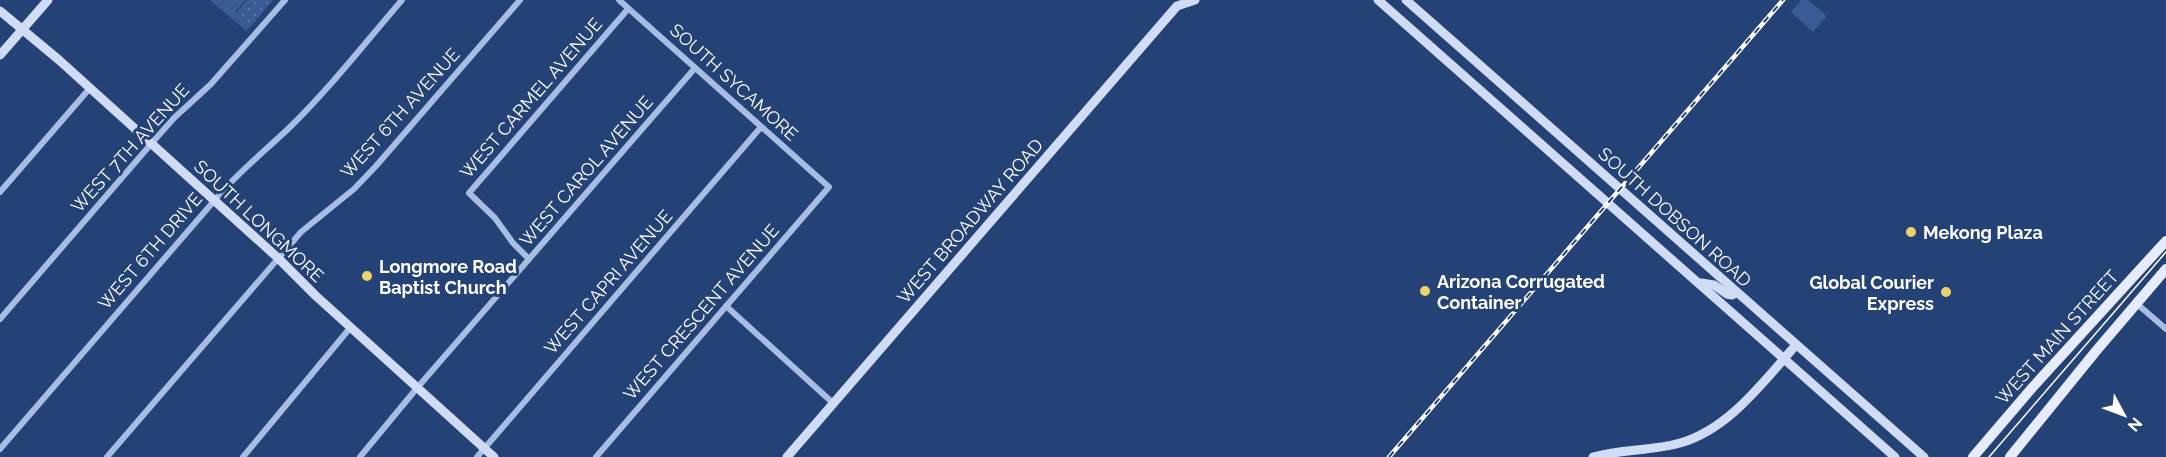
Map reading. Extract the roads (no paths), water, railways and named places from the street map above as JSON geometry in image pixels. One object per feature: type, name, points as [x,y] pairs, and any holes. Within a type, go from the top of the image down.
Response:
[{"type":"main road","points":[[0,56],[48,0]]},
{"type":"main road","name":"WEST BROADWAY ROAD","points":[[787,457],[1178,3],[1195,0]]},
{"type":"main road","name":"SOUTH DOBSON ROAD","points":[[1378,0],[1701,283],[1895,457]]},
{"type":"main road","name":"SOUTH DOBSON ROAD","points":[[1406,0],[1924,457]]},
{"type":"main road","name":"SOUTH LONGMORE","points":[[0,10],[278,258],[350,328],[494,457]]},
{"type":"main road","name":"WEST MAIN STREET","points":[[1973,457],[2032,388],[2166,241]]},
{"type":"main road","name":"WEST MAIN STREET","points":[[2010,457],[2166,269]]},
{"type":"main road","points":[[1701,283],[1714,285],[1732,296],[1736,293]]},
{"type":"main road","points":[[1593,457],[1659,447],[1687,440],[1741,407],[1796,345]]},
{"type":"street","name":"WEST 7TH AVENUE","points":[[0,319],[174,118],[217,78],[285,0]]},
{"type":"street","name":"WEST 6TH DRIVE","points":[[0,448],[242,169],[289,128],[314,102],[402,0]]},
{"type":"street","name":"WEST 6TH AVENUE","points":[[107,457],[301,232],[354,189],[376,166],[519,0]]},
{"type":"street","name":"SOUTH SYCAMORE","points":[[619,0],[829,187]]},
{"type":"street","name":"WEST CARMEL AVENUE","points":[[529,259],[513,243],[495,218],[469,193],[628,9]]},
{"type":"street","name":"WEST CAROL AVENUE","points":[[360,457],[417,388],[695,68]]},
{"type":"street","points":[[0,192],[90,88]]},
{"type":"street","name":"WEST CAPRI AVENUE","points":[[477,457],[761,127]]},
{"type":"street","name":"WEST CRESCENT AVENUE","points":[[596,457],[829,187]]},
{"type":"street","points":[[2136,303],[2166,329]]},
{"type":"street","points":[[726,306],[833,403]]},
{"type":"street","points":[[243,457],[350,328]]},
{"type":"tram line","points":[[1989,457],[2166,252]]},
{"type":"railway","points":[[1389,457],[1783,0]]},
{"type":"place","name":"Mekong Plaza","points":[[1911,232]]},
{"type":"place","name":"Longmore Road Baptist Church","points":[[367,276]]},
{"type":"place","name":"Arizona Corrugated Container","points":[[1425,291]]},
{"type":"place","name":"Global Courier Express","points":[[1946,292]]}]
